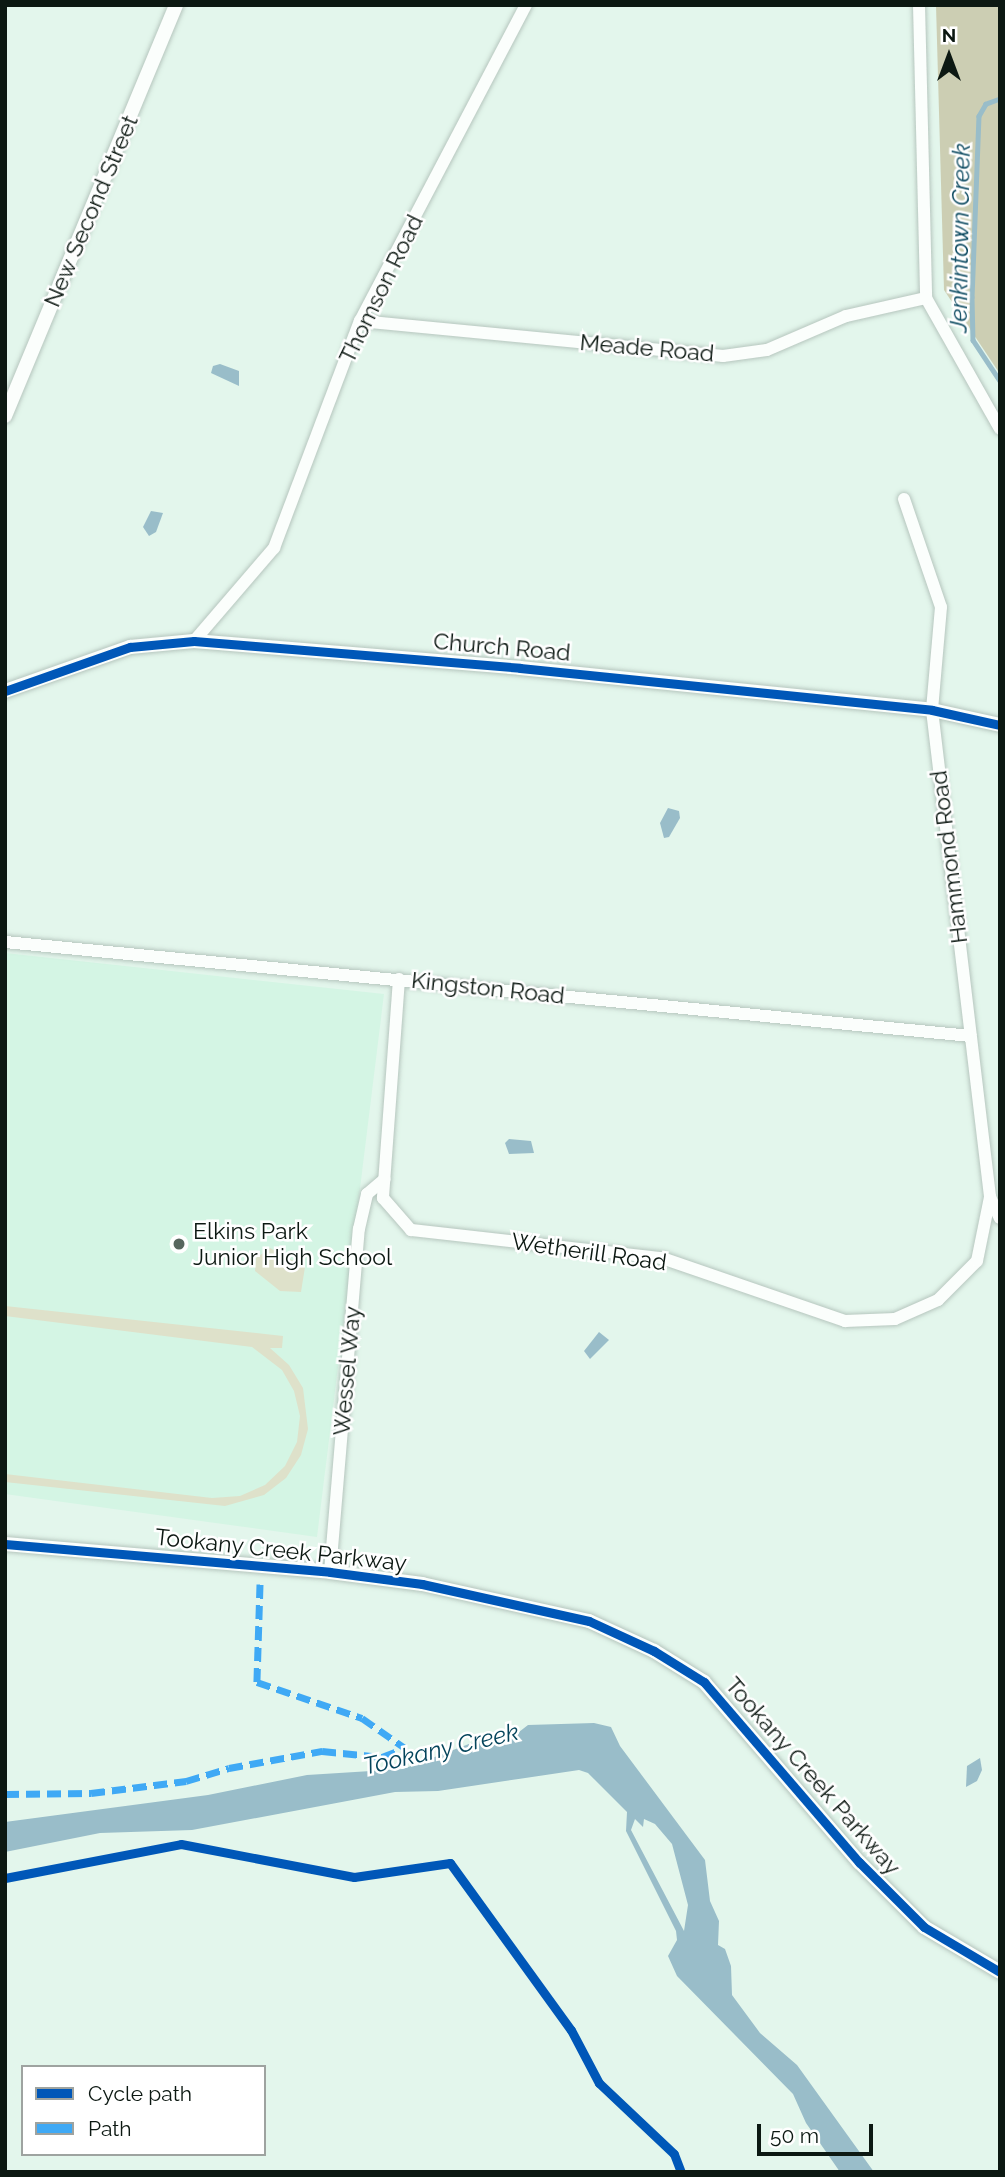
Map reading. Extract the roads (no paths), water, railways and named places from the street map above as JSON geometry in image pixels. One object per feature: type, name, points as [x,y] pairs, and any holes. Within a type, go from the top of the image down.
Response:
[{"type":"street","name":"New Second Street","points":[[5,416],[176,5]]},
{"type":"street","name":"Thomson Road","points":[[194,641],[274,548],[360,321],[526,5]]},
{"type":"street","points":[[919,5],[926,298],[1000,429]]},
{"type":"street","name":"Meade Road","points":[[360,321],[723,356],[767,350],[846,316],[926,298]]},
{"type":"street","name":"Hammond Road","points":[[904,499],[941,607],[932,710],[990,1197],[1000,1218]]},
{"type":"street","name":"Church Road","points":[[5,691],[130,647],[194,641],[520,668],[932,710],[1000,725]]},
{"type":"street","name":"Kingston Road","points":[[5,942],[970,1036]]},
{"type":"street","name":"Wetherill Road","points":[[399,979],[383,1198],[411,1230],[662,1258],[845,1321],[895,1320],[938,1300],[977,1261],[990,1197]]},
{"type":"street","name":"Wessel Way","points":[[330,1572],[359,1229],[367,1194],[385,1179]]},
{"type":"street","name":"Tookany Creek Parkway","points":[[5,1544],[330,1572],[422,1584],[589,1621],[654,1651],[704,1682],[859,1862],[924,1927],[1000,1972]]},
{"type":"water","points":[[220,364],[239,371],[239,386],[211,373],[213,366]]},
{"type":"water","points":[[151,511],[163,513],[156,532],[149,536],[143,527]]},
{"type":"water","points":[[668,808],[679,811],[680,818],[669,837],[664,838],[660,823]]},
{"type":"water","points":[[509,1139],[531,1141],[534,1153],[509,1154],[505,1143]]},
{"type":"water","points":[[599,1332],[609,1340],[590,1359],[584,1351]]},
{"type":"water","points":[[594,1723],[611,1727],[620,1746],[705,1860],[710,1901],[719,1921],[718,1945],[725,1949],[731,1966],[732,1995],[760,2033],[797,2065],[874,2172],[840,2172],[806,2123],[793,2094],[677,1976],[668,1956],[677,1940],[676,1931],[626,1831],[627,1812],[588,1773],[579,1770],[438,1791],[395,1792],[192,1830],[100,1833],[5,1852],[5,1822],[208,1795],[307,1775],[403,1769],[490,1736],[519,1732],[528,1725]],"holes":[[[635,1819],[643,1827],[644,1819],[655,1824],[672,1844],[688,1905],[684,1931],[631,1830]]]},
{"type":"water","points":[[980,1758],[982,1770],[977,1781],[966,1787],[967,1766]]},
{"type":"waterway","name":"Jenkintown Creek","points":[[1000,99],[986,104],[979,116],[972,297],[973,340],[1000,381]]},
{"type":"place","name":"Elkins Park Junior High School","points":[[179,1244]]},
{"type":"water label","name":"Tookany Creek","points":[[441,1749]]}]
